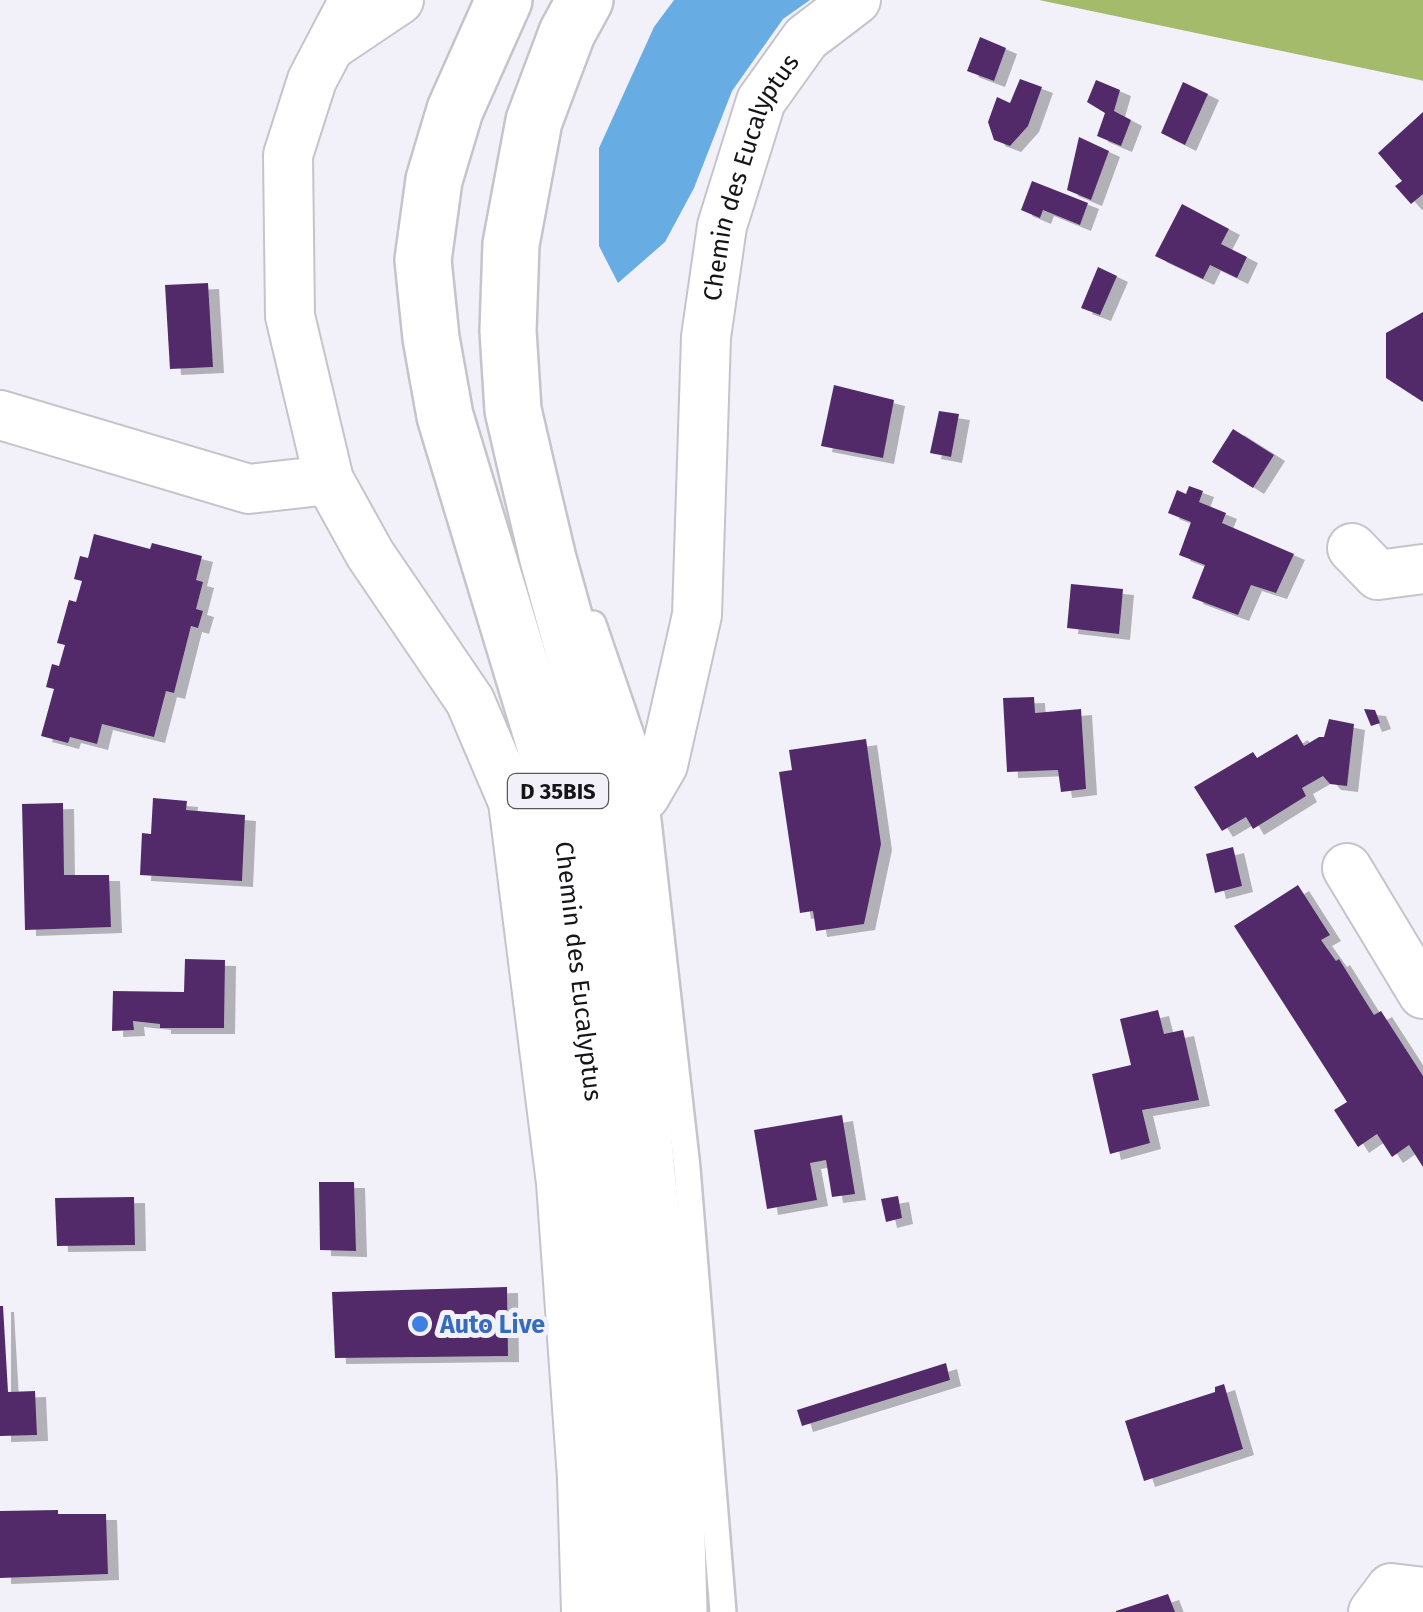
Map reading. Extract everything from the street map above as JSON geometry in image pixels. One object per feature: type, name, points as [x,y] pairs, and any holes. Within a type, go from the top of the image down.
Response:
[{"type":"main road","name":"Chemin des Eucalyptus","points":[[504,0],[455,110],[434,180],[423,260],[445,416],[558,789],[602,1176],[631,1612]]},
{"type":"main road","name":"Chemin des Eucalyptus","points":[[585,0],[567,33],[534,122],[511,244],[508,331],[513,410],[548,559],[609,780],[675,1462],[679,1612]]},
{"type":"street","name":"Chemin des Eucalyptus","points":[[354,0],[312,80],[288,155],[290,316],[329,480],[370,554],[470,701],[513,802],[561,1182],[582,1478],[586,1612]]},
{"type":"street","points":[[329,47],[400,0]]},
{"type":"street","name":"Chemin des Eucalyptus","points":[[645,796],[663,765],[697,615],[706,337],[722,226],[760,101],[806,38],[856,0]]},
{"type":"street","points":[[0,415],[249,490],[329,480]]},
{"type":"street","points":[[1352,548],[1378,574],[1423,568]]},
{"type":"street","points":[[1347,868],[1423,994]]},
{"type":"street","points":[[1373,1612],[1391,1588],[1423,1592]]},
{"type":"lane","name":"Chemin des Eucalyptus","points":[[525,462],[575,574],[642,767],[686,1168],[722,1612]]},
{"type":"green space","points":[[1039,0],[1423,0],[1423,81],[1420,80]]},
{"type":"water","points":[[674,0],[810,0],[783,19],[732,91],[694,188],[665,242],[618,283],[599,246],[599,148],[654,27]]},
{"type":"building","points":[[980,37],[1006,48],[994,81],[967,71]]},
{"type":"building","points":[[1020,79],[1042,87],[1028,126],[1010,146],[994,140],[988,122],[997,97],[1010,103]]},
{"type":"building","points":[[1096,80],[1120,90],[1114,111],[1131,120],[1121,146],[1097,136],[1105,113],[1087,102]]},
{"type":"building","points":[[1183,82],[1208,94],[1185,145],[1161,133]]},
{"type":"building","points":[[1423,112],[1423,194],[1411,204],[1395,186],[1402,181],[1378,153]]},
{"type":"building","points":[[1079,137],[1109,151],[1091,200],[1067,190]]},
{"type":"building","points":[[1032,181],[1088,203],[1080,225],[1043,210],[1040,218],[1021,210]]},
{"type":"building","points":[[1182,204],[1229,229],[1221,244],[1247,257],[1237,278],[1210,265],[1203,279],[1155,256]]},
{"type":"building","points":[[1098,267],[1117,276],[1100,315],[1081,308]]},
{"type":"building","points":[[208,283],[213,367],[170,369],[165,285]]},
{"type":"building","points":[[1423,312],[1423,402],[1386,378],[1386,333]]},
{"type":"building","points":[[834,385],[894,400],[883,458],[821,446]]},
{"type":"building","points":[[939,411],[959,414],[951,457],[930,453]]},
{"type":"building","points":[[1233,429],[1274,455],[1253,488],[1212,462]]},
{"type":"building","points":[[1189,486],[1203,491],[1199,502],[1226,513],[1222,523],[1294,554],[1276,593],[1251,585],[1238,615],[1192,598],[1205,565],[1179,555],[1191,522],[1168,513],[1177,490],[1186,494]]},
{"type":"building","points":[[94,534],[150,549],[152,543],[202,556],[196,580],[203,582],[196,609],[203,611],[198,628],[191,626],[174,693],[166,691],[154,737],[102,724],[97,744],[70,737],[68,743],[41,736],[54,689],[46,687],[52,664],[59,666],[65,645],[57,643],[69,600],[76,602],[82,581],[74,579],[80,556],[88,558]]},
{"type":"building","points":[[1071,584],[1123,589],[1119,634],[1067,628]]},
{"type":"building","points":[[1034,697],[1035,713],[1081,709],[1086,789],[1061,792],[1058,770],[1007,772],[1003,698]]},
{"type":"building","points":[[1364,709],[1375,710],[1380,723],[1371,726]]},
{"type":"building","points":[[1329,719],[1354,724],[1347,786],[1330,784],[1323,776],[1302,788],[1306,796],[1253,829],[1246,817],[1222,831],[1194,787],[1253,752],[1257,758],[1297,734],[1304,746],[1324,737]]},
{"type":"building","points":[[866,739],[881,844],[864,924],[816,931],[813,911],[800,913],[779,772],[792,770],[789,750]]},
{"type":"building","points":[[153,798],[187,801],[186,810],[245,815],[242,881],[140,875],[142,833],[151,834]]},
{"type":"building","points":[[63,803],[64,875],[109,875],[111,927],[25,930],[22,804]]},
{"type":"building","points":[[1233,847],[1242,886],[1215,893],[1206,854]]},
{"type":"building","points":[[1298,885],[1330,935],[1321,940],[1336,961],[1339,959],[1374,1015],[1381,1011],[1423,1076],[1423,1167],[1409,1145],[1392,1157],[1377,1134],[1358,1147],[1334,1110],[1347,1102],[1234,926]]},
{"type":"building","points":[[185,959],[225,960],[224,1028],[160,1028],[160,1024],[133,1021],[134,1030],[112,1031],[113,991],[184,992]]},
{"type":"building","points":[[1158,1010],[1164,1034],[1183,1030],[1199,1100],[1142,1110],[1150,1143],[1110,1154],[1092,1074],[1131,1065],[1120,1019]]},
{"type":"building","points":[[842,1115],[855,1194],[832,1197],[826,1160],[810,1163],[817,1200],[767,1209],[754,1130]]},
{"type":"building","points":[[319,1182],[354,1182],[356,1251],[320,1250]]},
{"type":"building","points":[[898,1196],[902,1218],[886,1222],[881,1199]]},
{"type":"building","points":[[134,1197],[135,1245],[57,1246],[55,1198]]},
{"type":"building","name":"Auto Live","points":[[507,1287],[508,1356],[335,1358],[332,1292]]},
{"type":"building","points":[[0,1306],[8,1392],[35,1391],[37,1435],[0,1436]]},
{"type":"building","points":[[946,1363],[950,1380],[802,1426],[797,1410]]},
{"type":"building","points":[[1224,1384],[1243,1449],[1144,1481],[1125,1421],[1215,1392],[1215,1387]]},
{"type":"building","points":[[58,1510],[58,1514],[106,1514],[108,1574],[0,1578],[0,1511]]},
{"type":"building","points":[[1168,1594],[1175,1612],[1116,1612],[1116,1611]]},
{"type":"place","name":"Auto Live","points":[[420,1324]]}]
